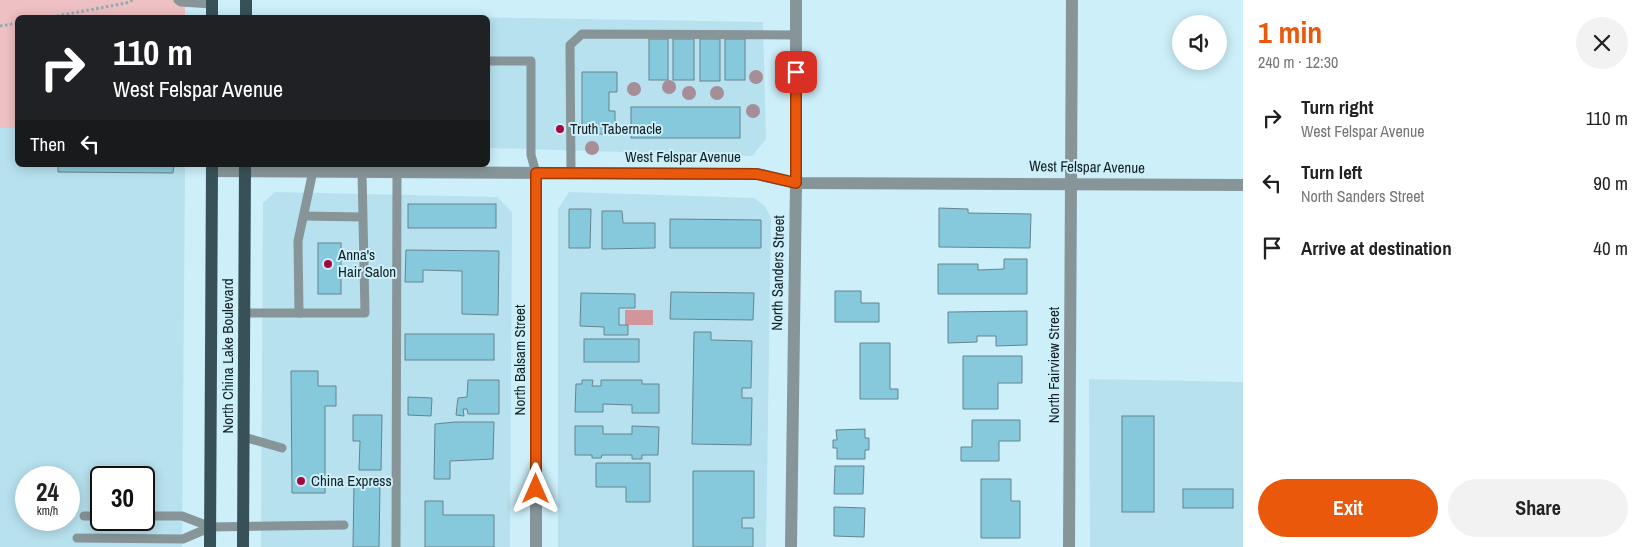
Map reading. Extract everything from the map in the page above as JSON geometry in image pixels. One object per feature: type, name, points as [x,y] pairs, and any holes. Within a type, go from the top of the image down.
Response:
[{"type":"main road","points":[[246,0],[246,15]]},
{"type":"main road","points":[[212,2],[212,15]]},
{"type":"main road","name":"North China Lake Boulevard","points":[[210,547],[212,168]]},
{"type":"main road","name":"North China Lake Boulevard","points":[[243,547],[245,168]]},
{"type":"street","name":"North Sanders Street","points":[[791,547],[796,183],[796,0]]},
{"type":"street","name":"North Fairview Street","points":[[1069,547],[1072,0]]},
{"type":"street","name":"West Felspar Avenue","points":[[212,168],[312,168],[362,172],[397,172],[427,168],[536,173],[757,174],[796,183],[1071,183],[1243,186]]},
{"type":"street","name":"North Balsam Street","points":[[536,173],[536,547]]},
{"type":"lane","points":[[178,0],[181,2],[212,2]]},
{"type":"lane","points":[[570,173],[570,45],[582,34],[796,35]]},
{"type":"lane","points":[[490,61],[531,61],[531,155],[536,173]]},
{"type":"lane","points":[[299,313],[298,241],[312,168]]},
{"type":"lane","points":[[245,313],[365,313],[362,172]]},
{"type":"lane","points":[[396,547],[397,172]]},
{"type":"lane","points":[[304,216],[362,217]]},
{"type":"lane","points":[[244,437],[282,448]]},
{"type":"lane","points":[[84,516],[90,516]]},
{"type":"lane","points":[[155,516],[182,516],[210,527]]},
{"type":"lane","points":[[77,538],[183,539],[210,527],[344,525]]},
{"type":"path","points":[[63,15],[133,0]]},
{"type":"path","points":[[0,26],[15,24]]},
{"type":"shaded area","points":[[0,0],[185,0],[185,15],[15,15],[15,128],[0,128]]},
{"type":"shaded area","points":[[490,18],[763,22],[766,139],[752,156],[490,148]]},
{"type":"shaded area","points":[[0,128],[15,128],[15,167],[185,167],[182,547],[0,547]]},
{"type":"shaded area","points":[[275,192],[497,197],[512,212],[510,547],[261,547],[263,203]]},
{"type":"shaded area","points":[[569,192],[754,198],[765,206],[771,218],[766,547],[558,547],[558,209]]},
{"type":"shaded area","points":[[625,310],[653,310],[653,325],[625,325]]},
{"type":"shaded area","points":[[1089,379],[1243,382],[1243,547],[1090,547]]},
{"type":"building","points":[[649,39],[668,39],[668,80],[649,80]]},
{"type":"building","points":[[673,39],[694,39],[694,80],[673,80]]},
{"type":"building","points":[[700,39],[720,39],[720,81],[700,81]]},
{"type":"building","points":[[725,39],[745,39],[745,80],[725,80]]},
{"type":"building","points":[[582,72],[617,72],[617,92],[609,92],[609,111],[615,111],[615,134],[582,134]]},
{"type":"building","points":[[631,107],[740,107],[740,138],[631,138]]},
{"type":"building","points":[[58,167],[174,167],[173,173],[58,172]]},
{"type":"building","points":[[408,204],[496,204],[496,228],[408,228]]},
{"type":"building","points":[[939,208],[968,209],[968,213],[1031,214],[1030,248],[939,247]]},
{"type":"building","points":[[569,209],[591,209],[590,248],[569,248]]},
{"type":"building","points":[[602,211],[622,211],[623,223],[655,223],[655,248],[602,249]]},
{"type":"building","points":[[670,219],[761,220],[761,248],[670,248]]},
{"type":"building","points":[[318,243],[341,243],[341,294],[318,294]]},
{"type":"building","points":[[406,250],[499,251],[498,315],[462,314],[462,271],[423,270],[423,282],[405,282]]},
{"type":"building","points":[[1004,259],[1027,259],[1027,294],[938,294],[938,264],[978,264],[978,270],[1004,269]]},
{"type":"building","points":[[835,291],[861,291],[861,303],[879,303],[879,322],[835,322]]},
{"type":"building","points":[[671,292],[754,293],[753,320],[670,319]]},
{"type":"building","points":[[581,293],[635,294],[635,308],[619,308],[619,325],[628,325],[628,335],[604,335],[604,327],[580,326]]},
{"type":"building","points":[[1027,311],[1027,345],[996,346],[996,336],[977,336],[977,342],[948,343],[948,312]]},
{"type":"building","points":[[694,332],[711,332],[711,340],[752,341],[751,388],[742,388],[742,398],[752,398],[751,445],[692,444]]},
{"type":"building","points":[[405,334],[494,334],[494,360],[405,360]]},
{"type":"building","points":[[584,339],[639,339],[639,362],[584,362]]},
{"type":"building","points":[[860,343],[890,343],[890,389],[898,389],[898,399],[860,399]]},
{"type":"building","points":[[963,356],[1022,356],[1022,383],[998,383],[998,409],[963,409]]},
{"type":"building","points":[[291,371],[318,371],[318,386],[336,386],[336,406],[325,406],[325,493],[292,493]]},
{"type":"building","points":[[468,380],[499,380],[499,414],[468,414],[467,409],[463,409],[464,416],[456,415],[458,398],[467,397]]},
{"type":"building","points":[[582,380],[593,380],[592,386],[601,386],[601,380],[642,380],[642,384],[659,384],[659,413],[632,413],[632,405],[603,404],[603,412],[575,412],[576,384],[582,384]]},
{"type":"building","points":[[408,397],[432,398],[431,416],[408,415]]},
{"type":"building","points":[[353,415],[382,415],[381,470],[359,470],[360,441],[353,441]]},
{"type":"building","points":[[1122,416],[1154,416],[1154,512],[1122,512]]},
{"type":"building","points":[[972,420],[1020,420],[1020,441],[999,441],[999,461],[961,461],[961,447],[972,447]]},
{"type":"building","points":[[494,422],[493,459],[450,461],[450,479],[434,479],[435,424]]},
{"type":"building","points":[[575,426],[603,426],[603,434],[632,434],[632,426],[659,427],[658,455],[642,455],[642,459],[632,459],[632,455],[602,455],[601,458],[592,458],[592,455],[575,455]]},
{"type":"building","points":[[865,429],[865,438],[869,438],[869,450],[865,450],[865,459],[837,459],[837,448],[833,448],[833,440],[837,440],[836,430]]},
{"type":"building","points":[[596,463],[650,463],[650,502],[626,502],[626,487],[596,487]]},
{"type":"building","points":[[835,466],[864,466],[863,494],[834,494]]},
{"type":"building","points":[[693,471],[754,471],[754,518],[742,518],[742,528],[753,528],[753,547],[693,547]]},
{"type":"building","points":[[981,479],[1011,479],[1011,501],[1020,501],[1020,538],[981,538]]},
{"type":"building","points":[[354,482],[380,483],[379,547],[353,547]]},
{"type":"building","points":[[1183,489],[1233,489],[1233,508],[1183,508]]},
{"type":"building","points":[[425,501],[443,501],[443,515],[494,515],[494,547],[425,547]]},
{"type":"building","points":[[834,507],[865,508],[864,537],[834,536]]},
{"type":"place","name":"Truth Tabernacle","points":[[560,129]]},
{"type":"place","name":"Anna's Hair Salon","points":[[328,264]]},
{"type":"place","name":"China Express","points":[[301,481]]},
{"type":"route","points":[[536,489],[536,173],[757,174],[796,183],[796,72]]}]
